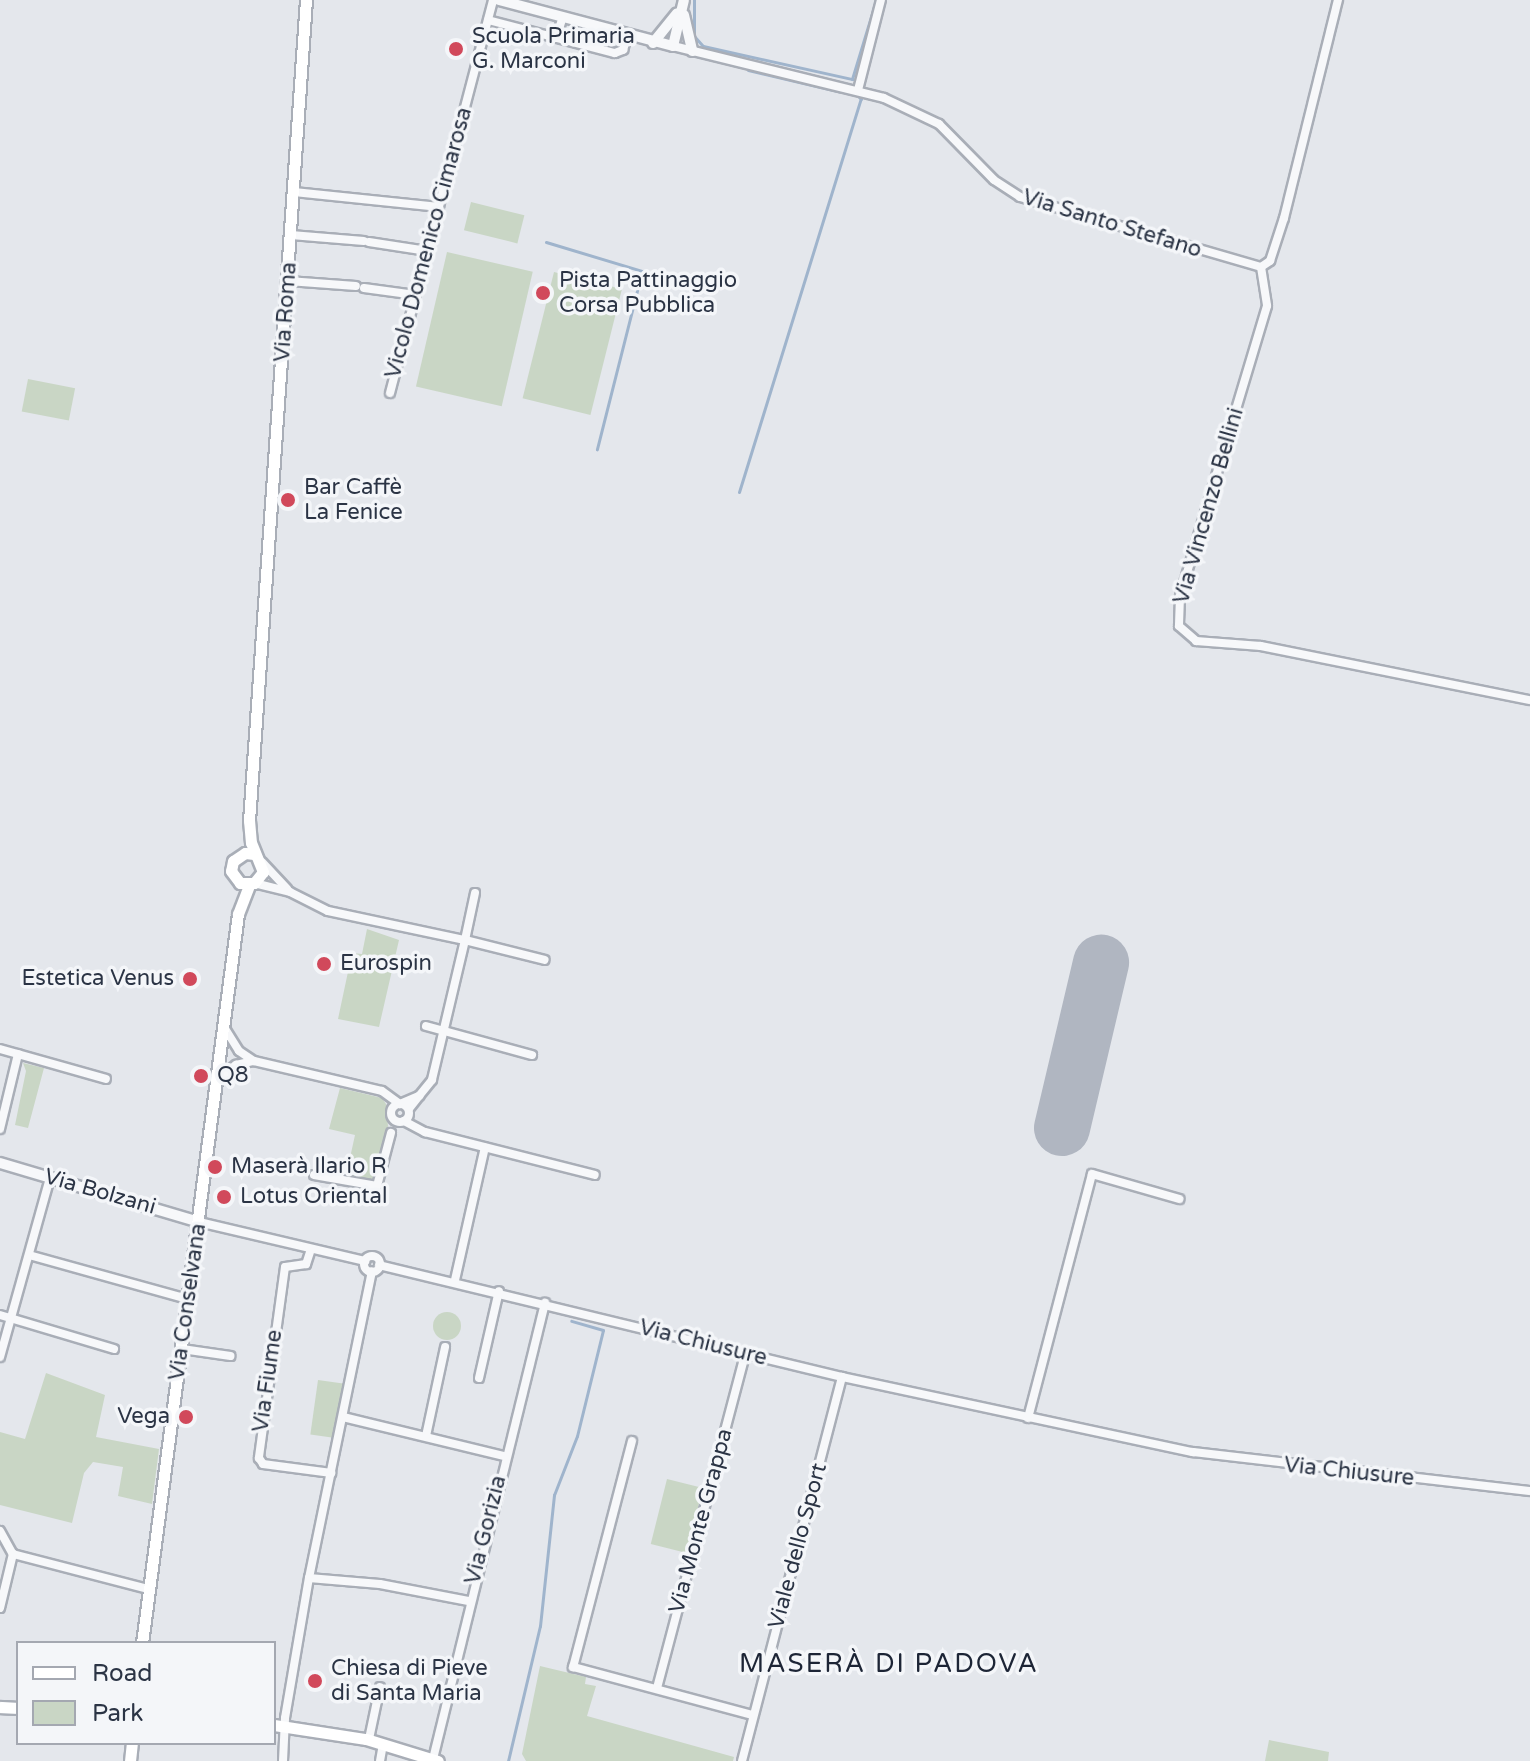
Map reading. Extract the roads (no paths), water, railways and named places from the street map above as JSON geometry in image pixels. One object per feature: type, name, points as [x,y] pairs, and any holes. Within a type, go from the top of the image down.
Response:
[{"type":"main road","name":"Via Roma","points":[[249,821],[306,0]]},
{"type":"main road","points":[[249,821],[263,872],[247,883],[231,866],[240,854],[249,821]]},
{"type":"main road","points":[[240,854],[258,858]]},
{"type":"main road","name":"Via Conselvana","points":[[142,1641],[238,914],[247,883]]},
{"type":"main road","points":[[279,1725],[369,1739],[435,1760]]},
{"type":"street","name":"Via Santo Stefano","points":[[496,0],[627,37],[858,90],[939,124],[994,180],[1020,197],[1261,267]]},
{"type":"street","name":"Vicolo Domenico Cimarosa","points":[[390,393],[488,20],[496,0]]},
{"type":"street","points":[[653,43],[684,0]]},
{"type":"street","points":[[673,46],[684,0]]},
{"type":"street","points":[[684,0],[692,51]]},
{"type":"street","points":[[858,90],[881,0]]},
{"type":"street","points":[[1261,267],[1270,261],[1284,218],[1338,0]]},
{"type":"street","points":[[556,38],[562,19]]},
{"type":"street","points":[[488,20],[615,53],[623,50],[627,37]]},
{"type":"street","points":[[294,192],[439,207]]},
{"type":"street","points":[[291,235],[367,241],[427,251]]},
{"type":"street","name":"Via Vincenzo Bellini","points":[[1261,267],[1267,306],[1180,596],[1179,626],[1196,641],[1261,646],[1530,700]]},
{"type":"street","points":[[288,281],[416,295]]},
{"type":"street","points":[[258,858],[290,892]]},
{"type":"street","points":[[247,883],[290,892],[328,911],[545,960]]},
{"type":"street","points":[[314,1175],[377,1186],[391,1133],[401,1116],[432,1080],[475,893]]},
{"type":"street","points":[[223,1026],[239,1051],[254,1061],[382,1091],[400,1104],[401,1116]]},
{"type":"street","points":[[426,1026],[532,1055]]},
{"type":"street","points":[[0,1049],[106,1079]]},
{"type":"street","points":[[0,1129],[18,1054]]},
{"type":"street","points":[[216,1081],[236,1065],[254,1061]]},
{"type":"street","points":[[382,1091],[401,1116],[425,1132],[595,1175]]},
{"type":"street","points":[[400,1104],[419,1096]]},
{"type":"street","points":[[455,1280],[485,1147]]},
{"type":"street","name":"Via Bolzani","points":[[0,1163],[199,1222]]},
{"type":"street","points":[[1028,1418],[1092,1174],[1179,1199]]},
{"type":"street","points":[[0,1357],[50,1178]]},
{"type":"street","name":"Via Chiusure","points":[[199,1222],[365,1261],[373,1256],[376,1268],[455,1280],[842,1377],[1193,1452],[1530,1491]]},
{"type":"street","name":"Via Fiume","points":[[311,1249],[306,1264],[285,1267],[259,1458],[263,1464],[331,1473]]},
{"type":"street","points":[[29,1255],[188,1299]]},
{"type":"street","points":[[283,1761],[279,1725],[376,1268]]},
{"type":"street","points":[[479,1378],[499,1291]]},
{"type":"street","name":"Via Gorizia","points":[[435,1760],[468,1601],[545,1303]]},
{"type":"street","points":[[0,1315],[114,1349]]},
{"type":"street","points":[[426,1436],[445,1347]]},
{"type":"street","points":[[182,1349],[230,1356]]},
{"type":"street","name":"Via Monte Grappa","points":[[657,1688],[745,1354]]},
{"type":"street","name":"Viale dello Sport","points":[[742,1761],[842,1377]]},
{"type":"street","points":[[343,1417],[504,1456]]},
{"type":"street","points":[[632,1441],[573,1667],[752,1715]]},
{"type":"street","points":[[0,1531],[13,1554],[0,1608]]},
{"type":"street","points":[[13,1554],[148,1589]]},
{"type":"street","points":[[309,1578],[380,1584],[468,1601]]},
{"type":"street","points":[[369,1739],[380,1687]]},
{"type":"street","points":[[380,1761],[383,1744]]},
{"type":"waterway","points":[[694,0],[694,36],[703,46],[852,79],[876,0]]},
{"type":"waterway","points":[[748,70],[841,92]]},
{"type":"waterway","points":[[739,492],[861,99],[857,95]]},
{"type":"waterway","points":[[546,242],[642,271],[597,449]]},
{"type":"waterway","points":[[508,1761],[540,1626],[554,1495],[577,1436],[603,1330],[571,1321]]},
{"type":"place","name":"Scuola Primaria G. Marconi","points":[[456,49]]},
{"type":"place","name":"Pista Pattinaggio Corsa Pubblica","points":[[543,293]]},
{"type":"place","name":"Bar Caffè La Fenice","points":[[288,500]]},
{"type":"place","name":"Eurospin","points":[[324,964]]},
{"type":"place","name":"Estetica Venus","points":[[190,979]]},
{"type":"place","name":"Q8","points":[[201,1076]]},
{"type":"place","name":"Maserà Ilario R","points":[[215,1167]]},
{"type":"place","name":"Lotus Oriental","points":[[224,1197]]},
{"type":"place","name":"Vega","points":[[186,1417]]},
{"type":"place","name":"Chiesa di Pieve di Santa Maria","points":[[315,1681]]},
{"type":"district","name":"MASERÀ DI PADOVA","points":[[889,1664]]}]
